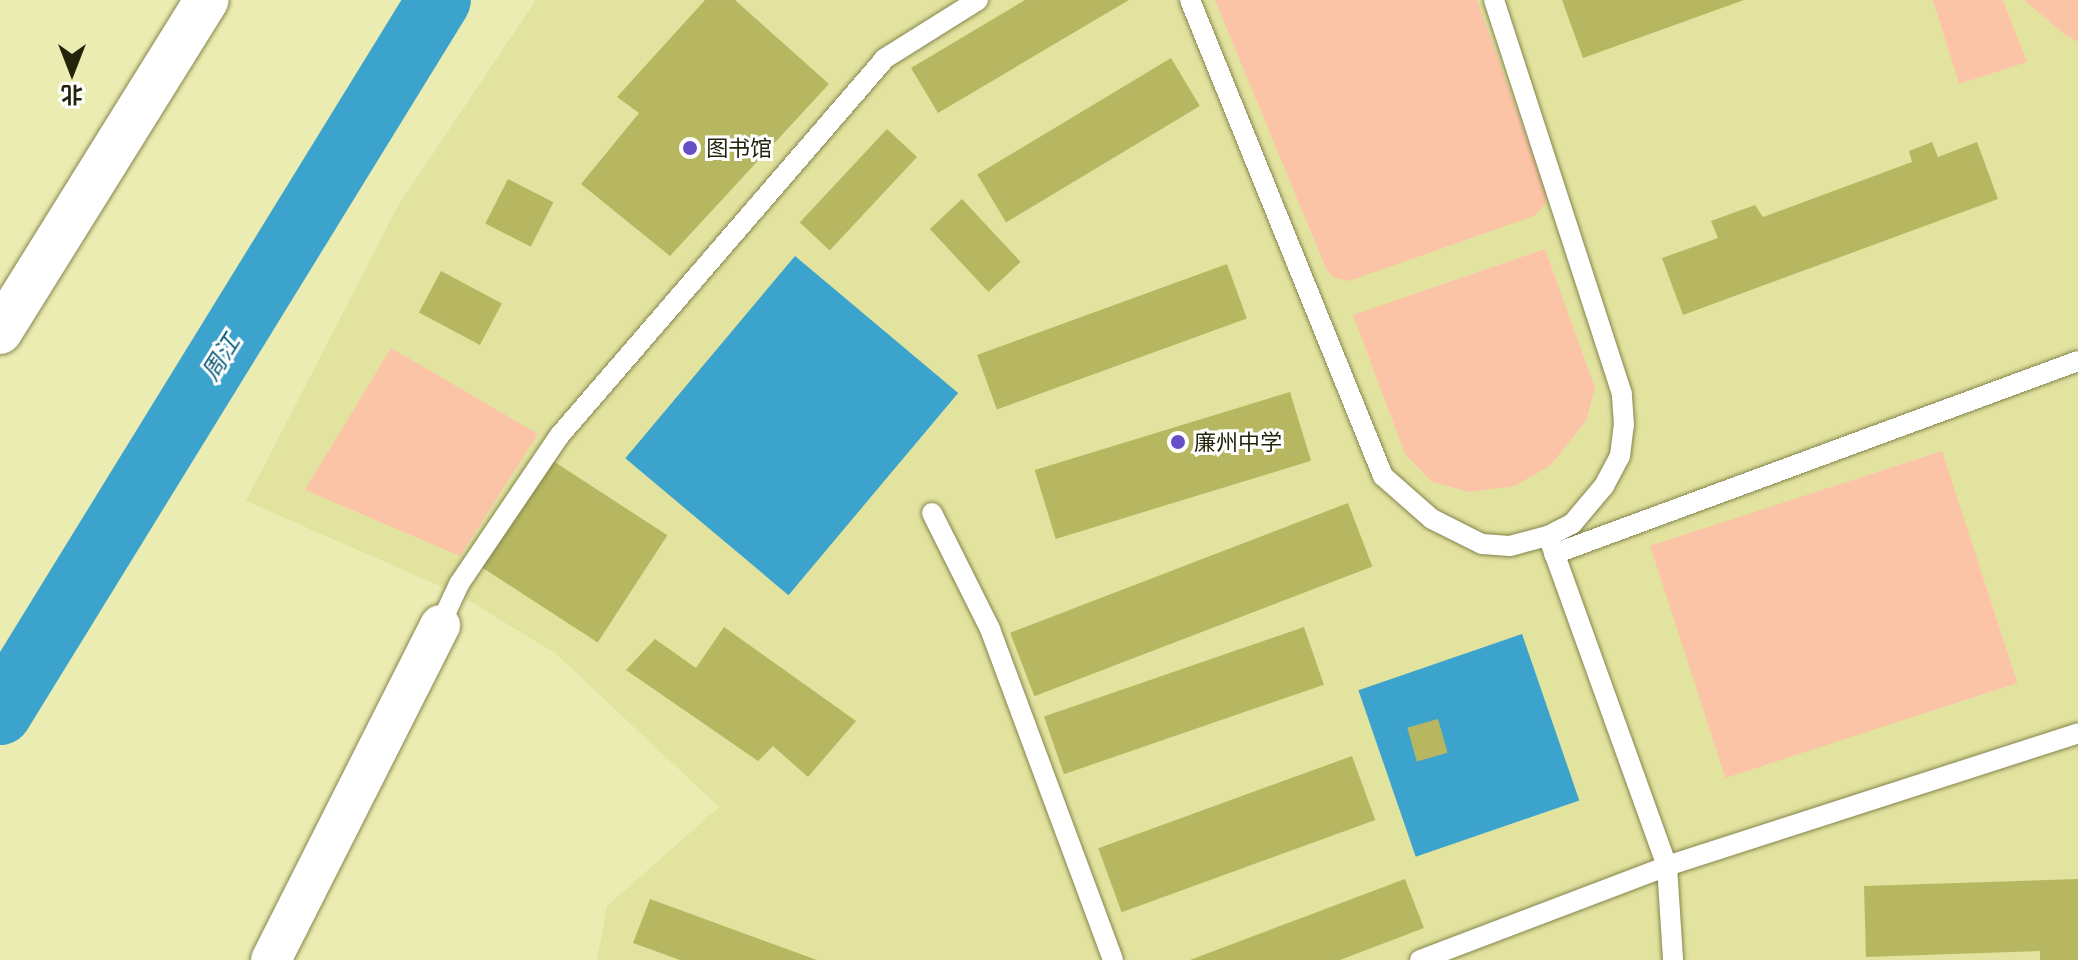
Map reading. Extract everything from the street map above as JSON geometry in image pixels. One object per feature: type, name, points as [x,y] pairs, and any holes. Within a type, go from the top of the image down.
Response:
[{"type":"street","points":[[0,332],[207,0]]},
{"type":"street","points":[[271,960],[440,625]]},
{"type":"lane","points":[[440,625],[459,584],[560,435],[884,59],[978,0]]},
{"type":"lane","points":[[1190,0],[1383,476],[1405,500],[1482,544],[1551,545],[2078,361]]},
{"type":"lane","points":[[1494,0],[1622,394],[1624,425],[1615,466],[1572,524],[1551,545]]},
{"type":"lane","points":[[932,513],[990,629],[1113,960]]},
{"type":"lane","points":[[1551,545],[1667,866],[1673,960]]},
{"type":"lane","points":[[1420,960],[1667,866],[2078,733]]},
{"type":"shaded area","name":"廉州中学","points":[[536,0],[2078,0],[2078,960],[597,960],[607,906],[719,807],[555,653],[458,594],[246,501],[399,204]]},
{"type":"shaded area","points":[[1215,0],[1477,0],[1547,194],[1545,205],[1534,216],[1349,281],[1335,278],[1327,271]]},
{"type":"shaded area","points":[[1933,0],[2003,0],[2027,62],[1959,84]]},
{"type":"shaded area","points":[[2024,0],[2078,0],[2078,42],[2064,34]]},
{"type":"shaded area","points":[[1545,249],[1595,388],[1586,421],[1550,466],[1514,486],[1470,492],[1432,482],[1405,454],[1353,315]]},
{"type":"shaded area","points":[[391,348],[538,434],[460,556],[305,490]]},
{"type":"shaded area","points":[[1942,451],[2017,683],[1725,778],[1650,546]]},
{"type":"water","points":[[795,256],[958,393],[788,595],[625,458]]},
{"type":"water","points":[[1522,634],[1579,800],[1416,857],[1358,690]]},
{"type":"building","name":"图书馆","points":[[705,0],[735,0],[829,84],[670,256],[581,184],[639,113],[617,97]]},
{"type":"building","points":[[1025,0],[1129,0],[938,113],[911,68]]},
{"type":"building","points":[[1562,0],[1744,0],[1583,58]]},
{"type":"building","points":[[1171,58],[1200,106],[1006,222],[977,174]]},
{"type":"building","points":[[887,129],[917,157],[830,251],[800,223]]},
{"type":"building","points":[[1932,142],[1938,157],[1977,142],[1998,199],[1683,315],[1662,258],[1718,238],[1711,221],[1755,205],[1763,217],[1912,162],[1909,151]]},
{"type":"building","points":[[508,179],[553,202],[531,247],[485,224]]},
{"type":"building","points":[[962,199],[1021,262],[988,292],[930,229]]},
{"type":"building","points":[[1227,264],[1247,319],[997,409],[977,355]]},
{"type":"building","points":[[441,271],[502,303],[480,345],[419,312]]},
{"type":"building","points":[[1290,392],[1311,461],[1056,539],[1035,470]]},
{"type":"building","points":[[550,459],[667,535],[598,643],[480,566]]},
{"type":"building","points":[[1348,503],[1372,566],[1034,696],[1010,633]]},
{"type":"building","points":[[724,627],[856,721],[808,777],[773,746],[758,761],[626,670],[655,639],[696,668]]},
{"type":"building","points":[[1304,627],[1324,685],[1064,774],[1044,717]]},
{"type":"building","points":[[1438,719],[1448,753],[1417,761],[1407,728]]},
{"type":"building","points":[[1352,756],[1375,820],[1122,912],[1098,848]]},
{"type":"building","points":[[1405,879],[1424,928],[1340,960],[1190,960]]},
{"type":"building","points":[[2078,879],[2078,960],[2040,960],[2040,951],[1866,957],[1864,886]]},
{"type":"building","points":[[650,899],[817,960],[680,960],[633,943]]},
{"type":"waterway","name":"周江","points":[[0,713],[439,0]]},
{"type":"place","name":"图书馆","points":[[690,148]]},
{"type":"place","name":"廉州中学","points":[[1178,442]]}]
